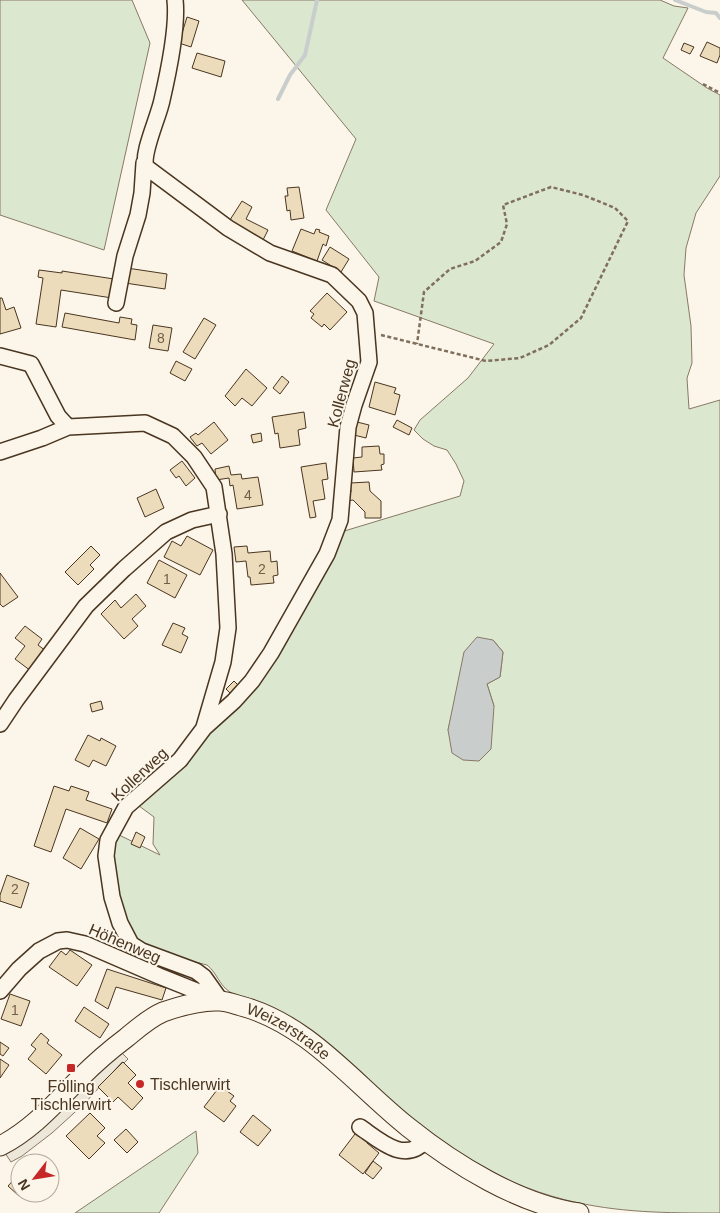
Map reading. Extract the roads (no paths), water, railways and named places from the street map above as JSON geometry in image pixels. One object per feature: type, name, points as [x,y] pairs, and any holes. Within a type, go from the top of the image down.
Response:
[{"type":"main road","name":"Weizerstraße","points":[[0,1146],[19,1135],[49,1111],[95,1063],[142,1025],[161,1013],[182,1006],[221,1000],[258,1010],[292,1029],[333,1060],[407,1126],[468,1169],[494,1184],[532,1200],[566,1211],[579,1213]]},
{"type":"street","points":[[116,304],[124,256],[138,215],[142,194],[144,163],[162,101],[173,40],[176,0]]},
{"type":"street","name":"Kollerweg","points":[[144,163],[148,170],[242,237],[270,252],[332,274],[359,301],[365,313],[368,332],[369,362],[348,427],[340,514],[332,543],[300,603],[261,669],[242,693],[204,728],[180,760],[123,810],[110,835],[106,856],[109,878],[116,912],[131,944],[142,952],[196,971],[204,977],[221,1000]]},
{"type":"street","points":[[0,356],[31,364],[58,416],[68,427]]},
{"type":"street","name":"Kollerweg","points":[[0,452],[49,436],[68,427],[145,423],[173,436],[194,457],[214,487],[226,576],[228,634],[222,669],[204,728]]},
{"type":"street","points":[[0,724],[81,612],[124,569],[166,532],[192,520],[219,514]]},
{"type":"street","name":"Höhenweg","points":[[0,991],[19,969],[39,951],[58,941],[67,940],[85,944],[221,1000]]},
{"type":"street","points":[[360,1127],[394,1149],[414,1150],[426,1140]]},
{"type":"waterway","points":[[278,99],[290,75],[305,55],[317,0]]},
{"type":"waterway","points":[[675,0],[706,12],[716,13],[720,18]]},
{"type":"place","name":"Fölling Tischlerwirt","points":[[71,1068]]},
{"type":"place","name":"Tischlerwirt","points":[[140,1084]]}]
